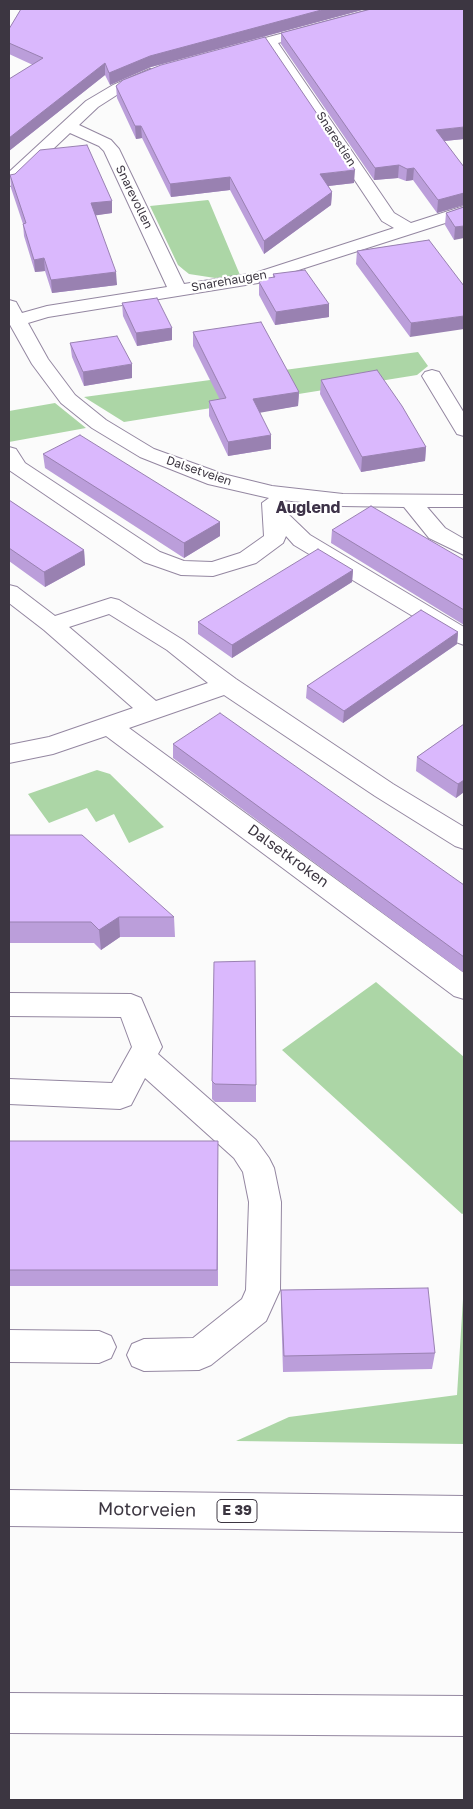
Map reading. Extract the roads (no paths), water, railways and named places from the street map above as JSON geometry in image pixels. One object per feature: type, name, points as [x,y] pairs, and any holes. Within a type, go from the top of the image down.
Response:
[{"type":"main road","points":[[214,56],[388,9]]},
{"type":"main road","name":"Snarestien","points":[[270,42],[388,217],[409,229]]},
{"type":"main road","points":[[9,181],[92,104],[118,88],[164,70]]},
{"type":"main road","name":"Snarevollen","points":[[68,126],[104,143],[111,149],[178,290]]},
{"type":"main road","name":"Snarehaugen","points":[[13,313],[47,312],[258,278],[464,212]]},
{"type":"main road","name":"Dalsetveien","points":[[13,313],[32,346],[68,399],[106,428],[147,453],[273,501],[464,501]]},
{"type":"main road","points":[[11,350],[32,346]]},
{"type":"main road","points":[[432,376],[464,430]]},
{"type":"main road","points":[[9,453],[17,467],[152,557],[181,568],[213,569],[248,558],[275,538],[273,501]]},
{"type":"main road","points":[[273,501],[302,540],[464,637]]},
{"type":"main road","points":[[411,502],[437,533],[464,548]]},
{"type":"main road","points":[[9,592],[52,625],[152,712]]},
{"type":"main road","points":[[52,625],[111,605],[175,645],[227,685],[384,790],[464,839]]},
{"type":"main road","points":[[9,754],[53,745],[227,685]]},
{"type":"main road","name":"Dalsetkroken","points":[[110,726],[464,988]]},
{"type":"main road","points":[[9,1004],[131,1006],[148,1047],[120,1096],[9,1092]]},
{"type":"main road","points":[[142,1057],[245,1149],[258,1168],[265,1202],[263,1290],[254,1310],[199,1354],[144,1355]]},
{"type":"main road","points":[[9,1346],[99,1347]]},
{"type":"main road","name":"Motorveien","points":[[9,1508],[464,1514]]},
{"type":"main road","points":[[9,1712],[464,1716]]},
{"type":"district","name":"Auglend","points":[[308,508]]}]
